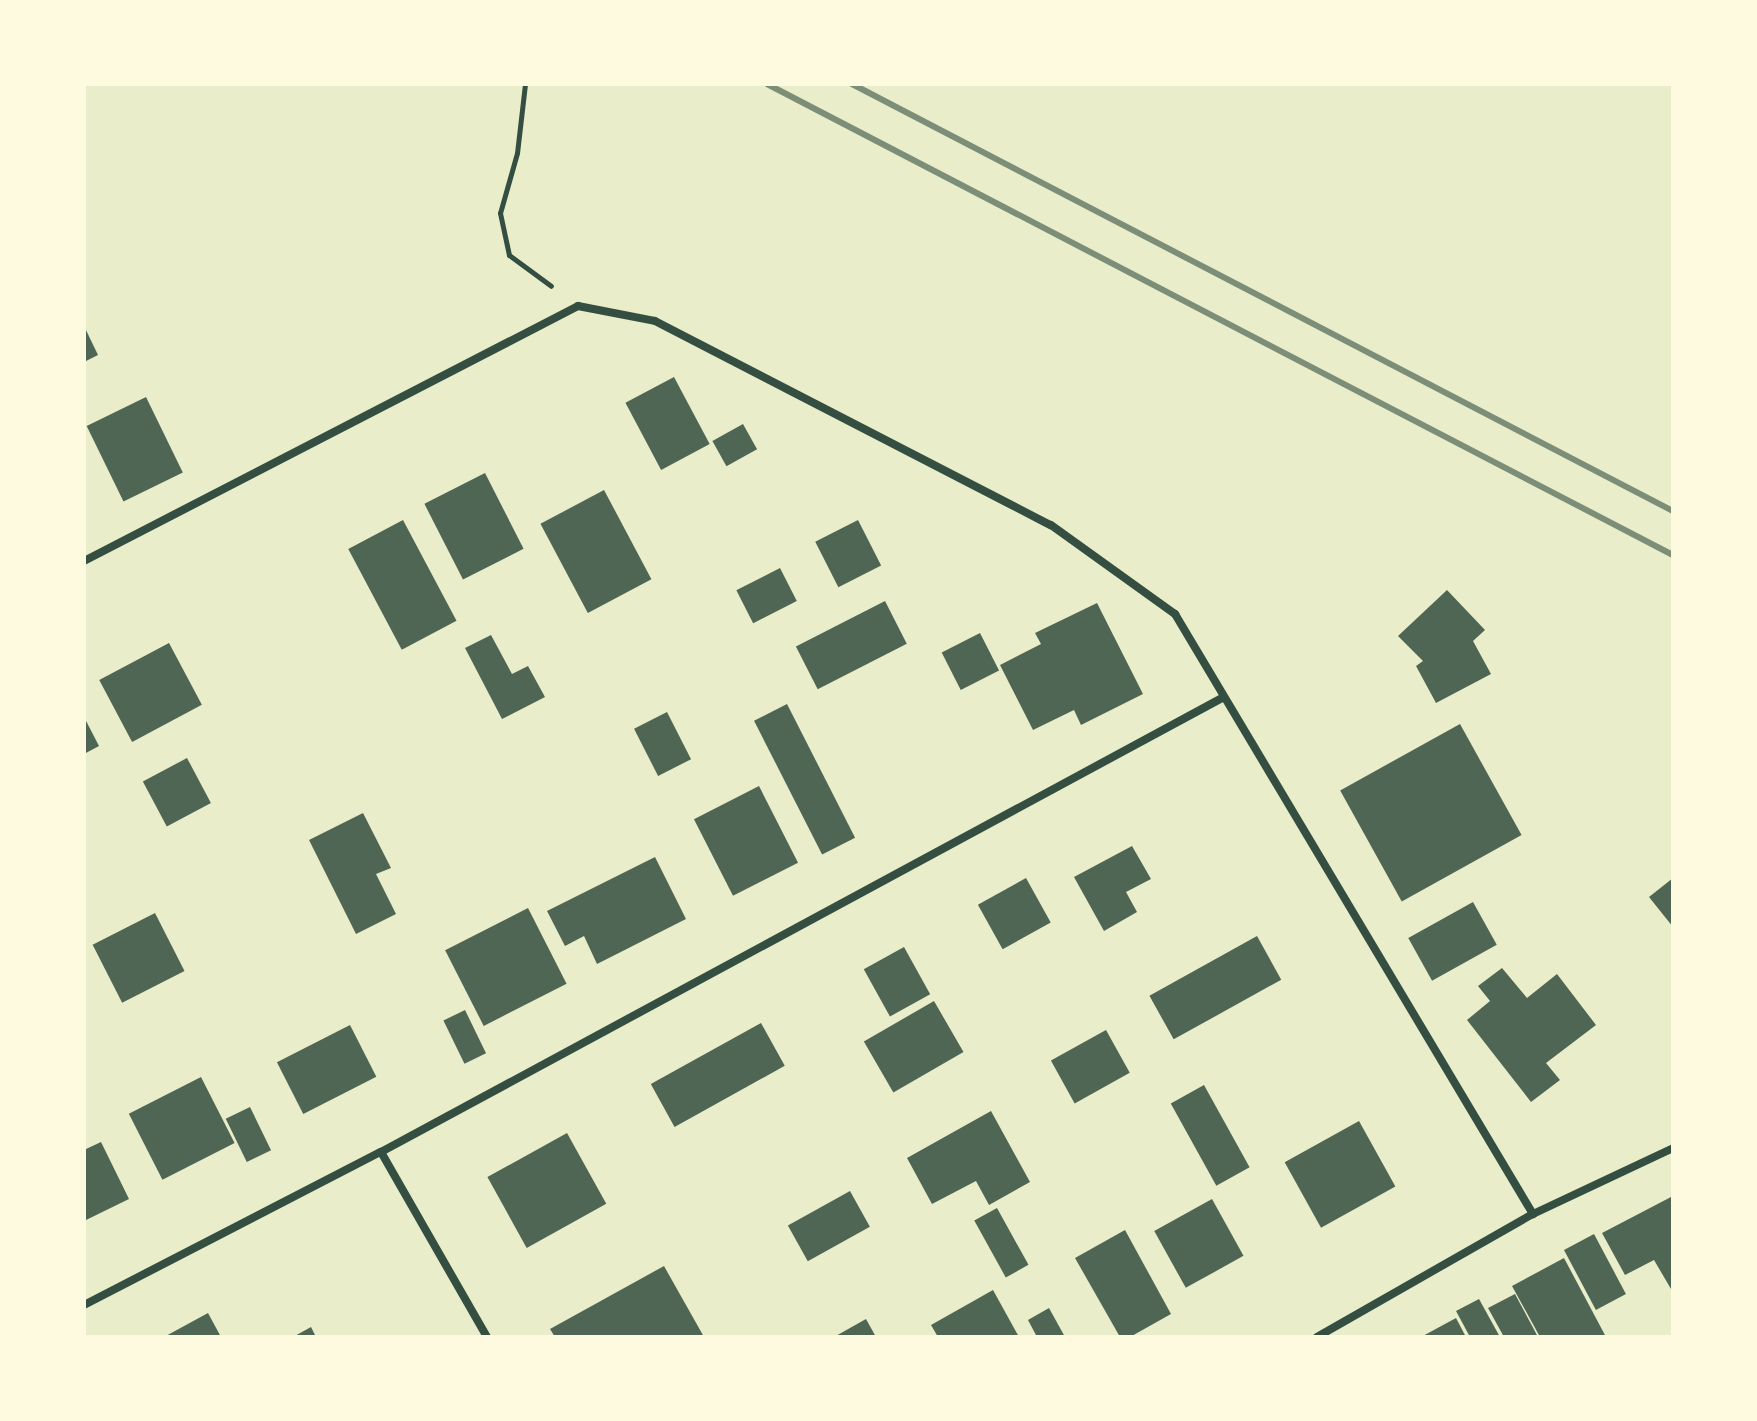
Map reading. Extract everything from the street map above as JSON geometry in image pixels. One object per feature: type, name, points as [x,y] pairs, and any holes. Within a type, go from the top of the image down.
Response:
[{"type":"street","points":[[84,561],[578,306],[655,321],[1051,525],[1175,614],[1222,698],[1533,1214]]},
{"type":"street","points":[[84,1305],[381,1152],[1222,698]]},
{"type":"street","points":[[1317,1337],[1533,1214],[1673,1148]]},
{"type":"street","points":[[381,1152],[487,1337]]},
{"type":"path","points":[[525,84],[517,153],[500,213],[509,255],[578,306]]},
{"type":"building","points":[[84,326],[98,355],[84,362]]},
{"type":"building","points":[[674,377],[710,444],[661,470],[625,403]]},
{"type":"building","points":[[146,397],[183,472],[124,501],[87,426]]},
{"type":"building","points":[[743,424],[757,449],[726,466],[712,441]]},
{"type":"building","points":[[485,473],[524,549],[463,580],[424,504]]},
{"type":"building","points":[[604,490],[651,579],[588,613],[540,524]]},
{"type":"building","points":[[403,520],[457,621],[402,650],[348,549]]},
{"type":"building","points":[[858,520],[881,565],[838,587],[815,542]]},
{"type":"building","points":[[780,568],[797,601],[753,623],[736,590]]},
{"type":"building","points":[[1447,590],[1485,630],[1473,641],[1491,674],[1436,703],[1416,666],[1423,661],[1398,636]]},
{"type":"building","points":[[885,601],[907,644],[818,689],[796,646]]},
{"type":"building","points":[[1097,603],[1143,694],[1081,725],[1074,710],[1033,730],[1000,665],[1041,644],[1035,633]]},
{"type":"building","points":[[980,633],[999,670],[961,690],[942,653]]},
{"type":"building","points":[[491,635],[512,674],[528,666],[545,697],[502,719],[465,648]]},
{"type":"building","points":[[169,643],[202,705],[132,742],[99,680]]},
{"type":"building","points":[[787,704],[855,838],[822,854],[754,721]]},
{"type":"building","points":[[667,712],[691,759],[658,776],[634,729]]},
{"type":"building","points":[[84,717],[99,746],[84,754]]},
{"type":"building","points":[[1460,724],[1522,835],[1402,901],[1340,790]]},
{"type":"building","points":[[187,758],[211,803],[167,827],[143,781]]},
{"type":"building","points":[[759,786],[798,863],[733,896],[694,819]]},
{"type":"building","points":[[363,813],[391,868],[376,874],[396,914],[356,934],[309,840]]},
{"type":"building","points":[[1132,846],[1151,879],[1126,892],[1137,912],[1104,931],[1074,877]]},
{"type":"building","points":[[655,857],[686,919],[597,964],[584,936],[565,946],[547,911]]},
{"type":"building","points":[[1026,878],[1051,923],[1003,949],[978,905]]},
{"type":"building","points":[[1673,878],[1673,927],[1649,897]]},
{"type":"building","points":[[1473,902],[1497,945],[1432,981],[1408,938]]},
{"type":"building","points":[[528,908],[567,984],[484,1026],[445,950]]},
{"type":"building","points":[[155,913],[185,971],[122,1003],[93,945]]},
{"type":"building","points":[[1257,936],[1281,980],[1174,1039],[1149,996]]},
{"type":"building","points":[[904,947],[930,994],[890,1017],[864,969]]},
{"type":"building","points":[[1502,968],[1527,998],[1557,974],[1596,1025],[1546,1063],[1560,1080],[1531,1102],[1467,1020],[1490,1001],[1478,986]]},
{"type":"building","points":[[934,1001],[964,1052],[893,1093],[864,1042]]},
{"type":"building","points":[[465,1010],[486,1053],[464,1064],[443,1021]]},
{"type":"building","points":[[761,1023],[785,1066],[675,1127],[651,1084]]},
{"type":"building","points":[[350,1025],[376,1077],[303,1114],[277,1062]]},
{"type":"building","points":[[1106,1030],[1130,1073],[1075,1103],[1051,1061]]},
{"type":"building","points":[[201,1077],[235,1143],[162,1180],[129,1114]]},
{"type":"building","points":[[1204,1085],[1250,1167],[1216,1186],[1171,1103]]},
{"type":"building","points":[[250,1107],[271,1150],[247,1162],[226,1119]]},
{"type":"building","points":[[991,1111],[1030,1182],[989,1205],[976,1181],[932,1204],[907,1158]]},
{"type":"building","points":[[1359,1121],[1395,1187],[1321,1228],[1285,1162]]},
{"type":"building","points":[[567,1133],[606,1204],[527,1248],[487,1177]]},
{"type":"building","points":[[101,1142],[129,1199],[84,1221],[84,1150]]},
{"type":"building","points":[[850,1191],[870,1227],[808,1261],[788,1225]]},
{"type":"building","points":[[1671,1197],[1671,1289],[1654,1260],[1625,1275],[1602,1233]]},
{"type":"building","points":[[1212,1199],[1244,1256],[1186,1288],[1154,1231]]},
{"type":"building","points":[[997,1208],[1029,1265],[1006,1277],[974,1221]]},
{"type":"building","points":[[1125,1230],[1171,1314],[1130,1337],[1120,1337],[1075,1258]]},
{"type":"building","points":[[1594,1234],[1626,1294],[1596,1310],[1564,1250]]},
{"type":"building","points":[[1564,1258],[1606,1337],[1540,1337],[1512,1286]]},
{"type":"building","points":[[664,1266],[704,1337],[555,1337],[550,1329]]},
{"type":"building","points":[[993,1290],[1019,1337],[938,1337],[931,1325]]},
{"type":"building","points":[[1515,1294],[1538,1337],[1504,1337],[1488,1308]]},
{"type":"building","points":[[1479,1299],[1500,1337],[1470,1337],[1456,1311]]},
{"type":"building","points":[[1049,1308],[1065,1337],[1037,1337],[1028,1320]]},
{"type":"building","points":[[208,1313],[221,1337],[164,1337]]},
{"type":"building","points":[[1456,1318],[1466,1337],[1421,1337]]},
{"type":"building","points":[[866,1319],[876,1337],[834,1337]]},
{"type":"building","points":[[311,1327],[316,1337],[293,1337]]},
{"type":"railway","points":[[767,84],[1673,555]]},
{"type":"railway","points":[[852,84],[1673,511]]}]
